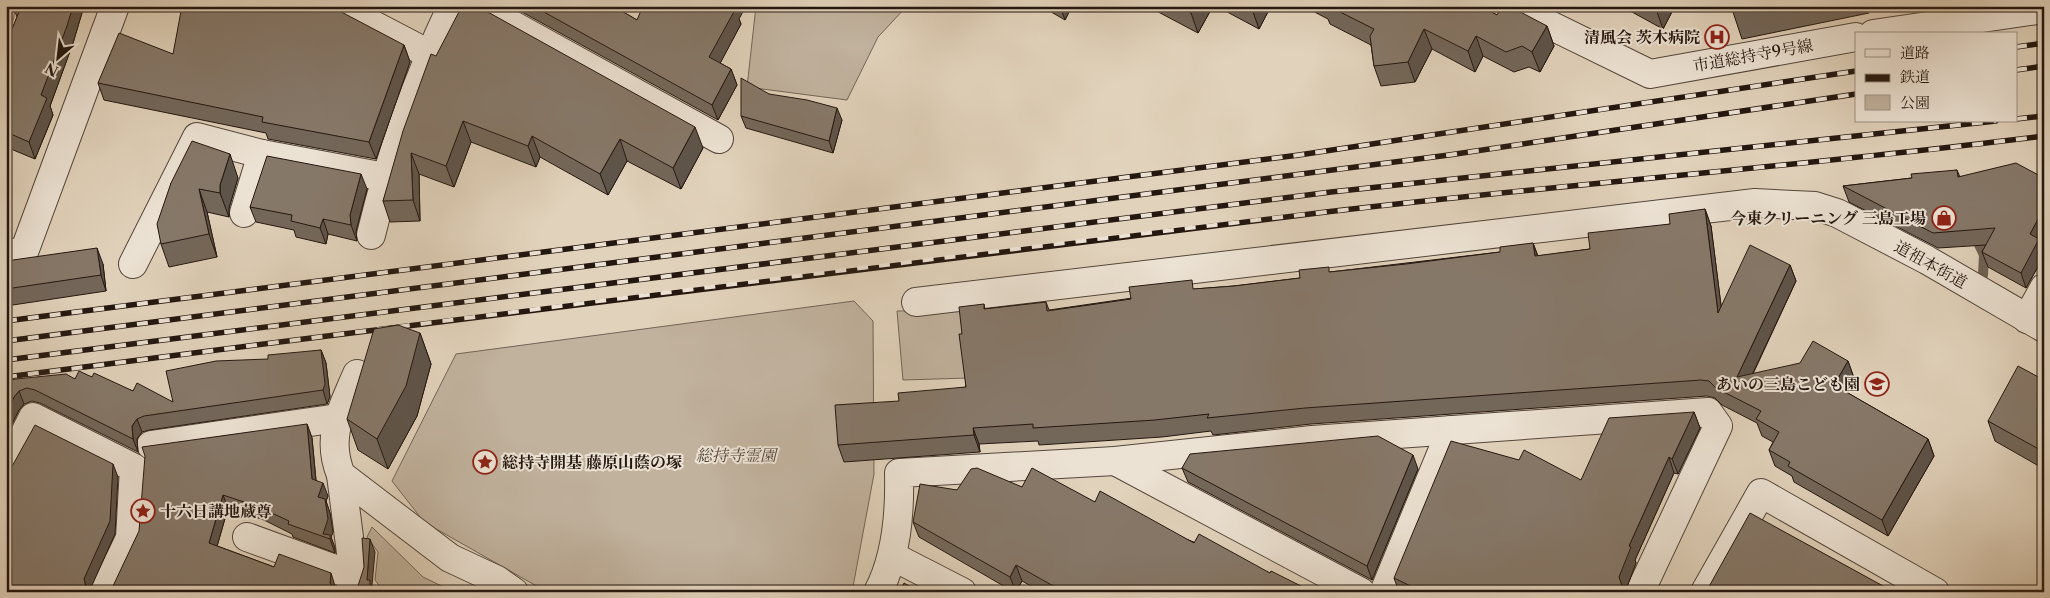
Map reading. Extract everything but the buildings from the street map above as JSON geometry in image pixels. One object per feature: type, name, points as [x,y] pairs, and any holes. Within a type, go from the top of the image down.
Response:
[{"type":"street","points":[[6,253],[24,252],[115,6]]},
{"type":"street","points":[[337,6],[429,54]]},
{"type":"street","points":[[371,235],[385,177],[429,54],[452,6]]},
{"type":"street","points":[[478,6],[718,139]]},
{"type":"street","name":"市道総持寺9号線","points":[[1511,6],[1650,74],[1855,37]]},
{"type":"street","points":[[1879,32],[1924,12],[2044,9]]},
{"type":"street","points":[[133,264],[197,137],[262,154],[385,177]]},
{"type":"street","points":[[244,213],[262,154]]},
{"type":"street","name":"道祖本街道","points":[[916,302],[1755,203],[1815,206],[1837,213],[1928,260],[2036,324]]},
{"type":"street","points":[[2036,324],[2044,288]]},
{"type":"street","points":[[247,537],[352,584],[342,475],[336,461],[333,438],[338,418],[357,374]]},
{"type":"street","points":[[878,592],[892,556],[900,502],[900,473],[1116,461],[1312,440],[1708,412],[1718,426],[1640,592]]},
{"type":"street","points":[[6,471],[33,417],[134,468],[130,538],[104,592]]},
{"type":"street","points":[[151,445],[338,418]]},
{"type":"street","points":[[1384,592],[1451,430]]},
{"type":"street","points":[[1116,461],[1361,592]]},
{"type":"street","points":[[342,475],[450,558],[496,580],[514,592]]},
{"type":"street","points":[[1705,592],[1761,494],[1935,592]]},
{"type":"street","points":[[892,556],[962,592]]},
{"type":"green space","points":[[6,6],[16,6],[6,54]]},
{"type":"green space","points":[[756,6],[907,6],[878,37],[847,100],[747,87]]},
{"type":"green space","name":"総持寺霊園","points":[[854,301],[873,321],[874,474],[852,592],[547,592],[424,522],[392,481],[456,354]]},
{"type":"green space","points":[[962,310],[968,378],[903,380],[897,311]]},
{"type":"green space","points":[[372,527],[423,577],[454,592],[384,592],[375,580],[378,552],[367,537]]},
{"type":"waterway","points":[[1974,234],[1984,255],[1983,275]]},
{"type":"railway","points":[[2018,47],[2044,43]]},
{"type":"railway","points":[[2018,70],[2044,66]]},
{"type":"railway","points":[[6,321],[1299,155],[1855,71]]},
{"type":"railway","points":[[6,341],[1449,155],[1855,94]]},
{"type":"railway","points":[[2018,119],[2044,116]]},
{"type":"railway","points":[[6,360],[1331,192],[1987,122]]},
{"type":"railway","points":[[6,377],[1161,231],[1416,202],[1865,157],[2044,136]]},
{"type":"place","name":"清風会 茨木病院","points":[[1717,37]]},
{"type":"place","name":"今東クリーニング 三島工場","points":[[1944,218]]},
{"type":"place","name":"あいの三島こども園","points":[[1877,384]]},
{"type":"place","name":"総持寺開基 藤原山蔭の塚","points":[[485,462]]},
{"type":"place","name":"十六日講地蔵尊","points":[[143,511]]}]
